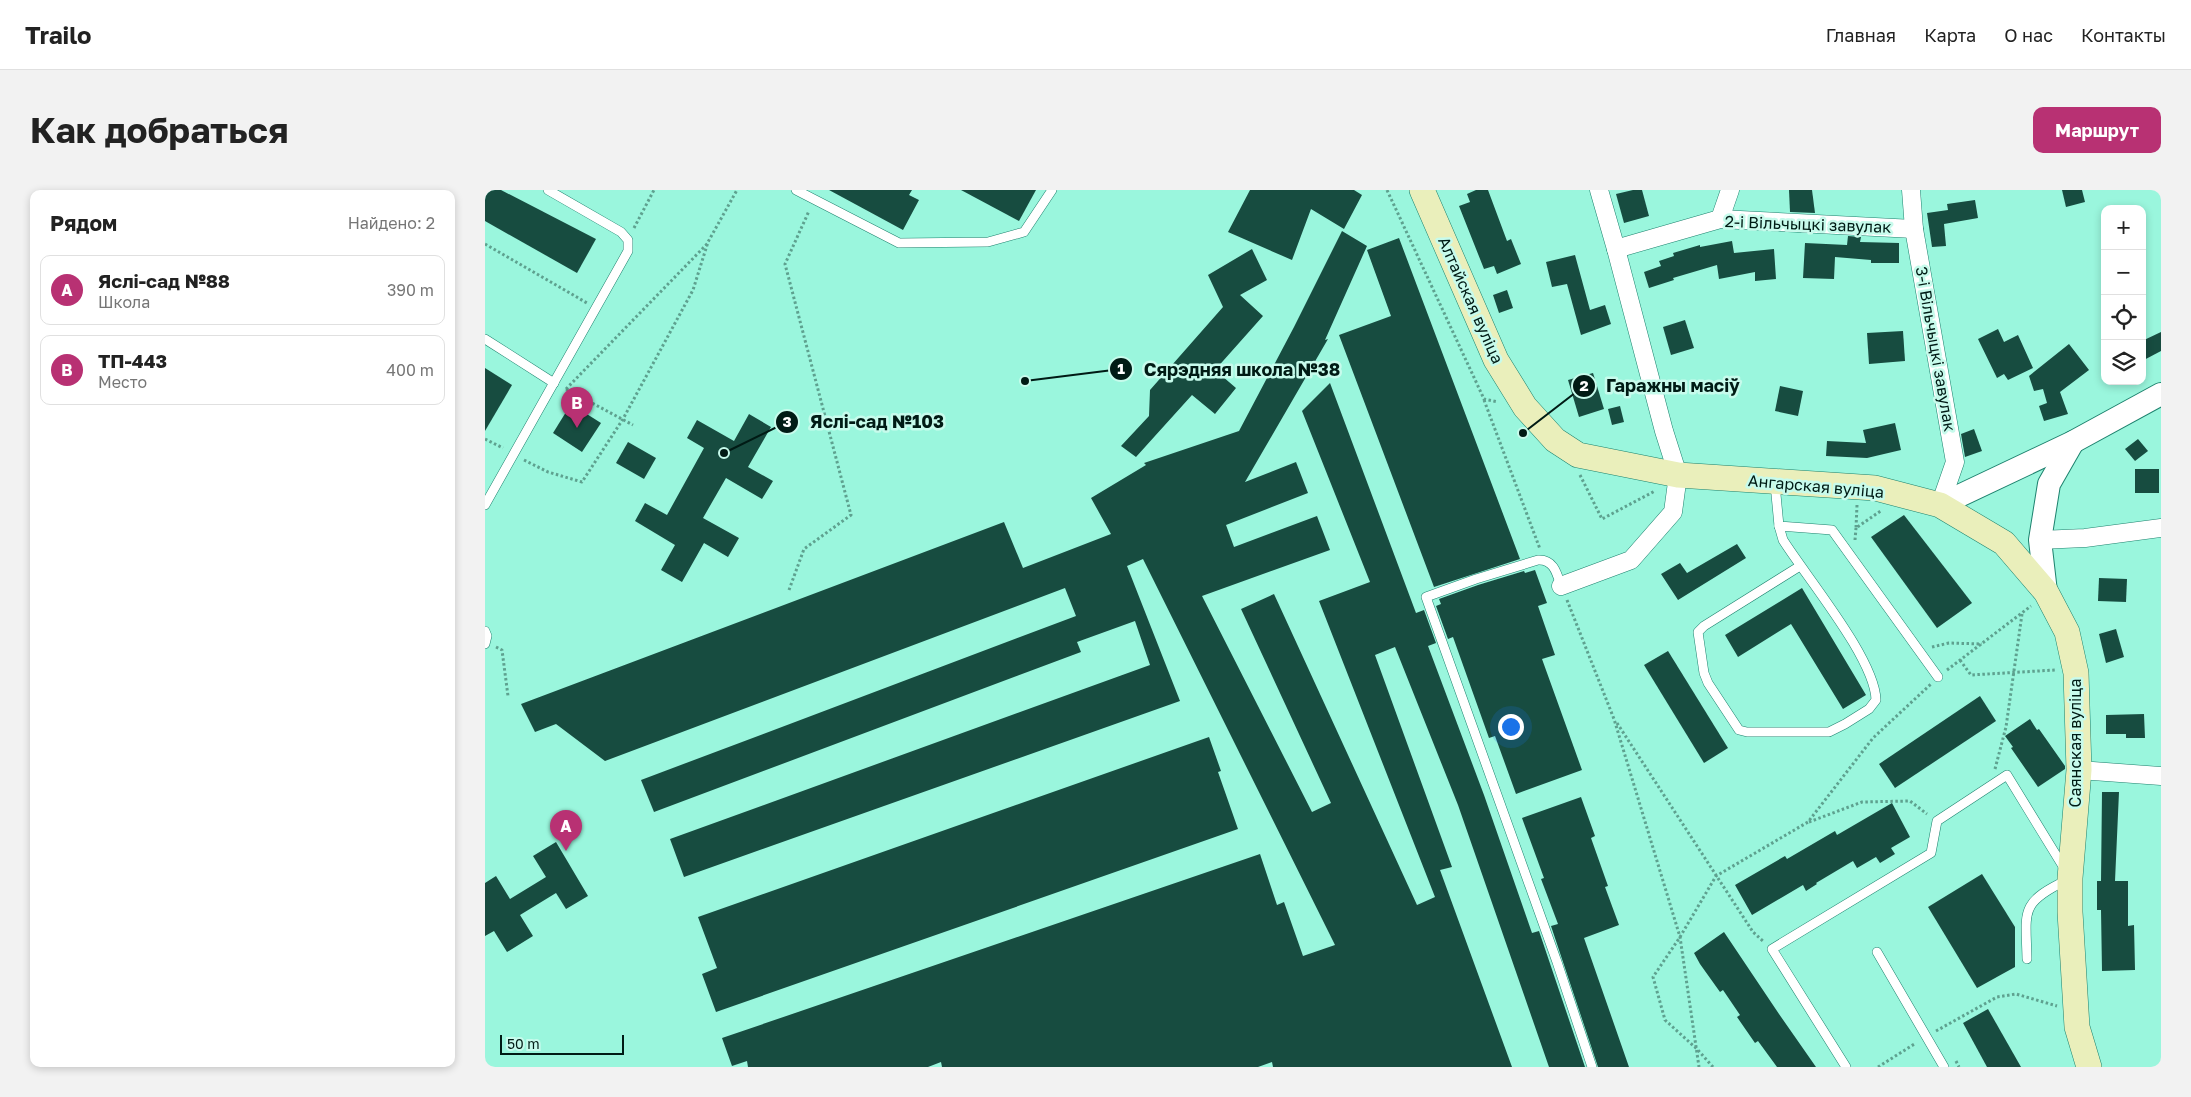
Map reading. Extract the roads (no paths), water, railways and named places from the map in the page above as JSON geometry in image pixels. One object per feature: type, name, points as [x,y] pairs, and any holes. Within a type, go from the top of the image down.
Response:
[{"type":"main road","name":"Алтайская вуліца","points":[[1422,190],[1496,360],[1525,407]]},
{"type":"main road","name":"Ангарская вуліца","points":[[1525,407],[1555,440],[1579,455],[1677,484],[1775,481],[1875,488],[1940,505]]},
{"type":"main road","name":"Саянская вуліца","points":[[1940,505],[2004,543],[2046,592],[2067,632],[2075,669],[2079,770],[2062,1010],[2077,1027],[2089,1067]]},
{"type":"street","points":[[1561,586],[1631,560],[1673,512],[1677,484],[1616,248],[1599,190]]},
{"type":"street","points":[[1720,219],[1730,190]]},
{"type":"street","name":"3-і Вільчыцкі завулак","points":[[1911,190],[1914,228],[1955,462],[1940,505]]},
{"type":"street","name":"2-і Вільчыцкі завулак","points":[[1616,248],[1720,219],[1914,228]]},
{"type":"street","points":[[1940,505],[2073,442],[2161,394]]},
{"type":"street","points":[[2046,592],[2040,540],[2049,484],[2073,442]]},
{"type":"street","points":[[2040,540],[2085,538],[2161,528]]},
{"type":"street","points":[[2079,770],[2161,776]]},
{"type":"lane","points":[[485,505],[628,251],[628,240],[621,232],[548,190]]},
{"type":"lane","points":[[795,190],[899,243],[989,242],[1024,232],[1051,190]]},
{"type":"lane","points":[[485,339],[554,383]]},
{"type":"lane","points":[[1775,481],[1779,526],[1783,540],[1840,622],[1871,673],[1876,688],[1877,700],[1869,709],[1829,732],[1747,732],[1739,730],[1708,683],[1704,672],[1698,632],[1704,626],[1800,566]]},
{"type":"lane","points":[[1779,526],[1832,530],[1938,677]]},
{"type":"lane","points":[[1561,586],[1554,567],[1544,559],[1476,579],[1426,598],[1557,962],[1592,1067]]},
{"type":"lane","points":[[485,631],[486,643]]},
{"type":"lane","points":[[1846,1067],[1772,949],[1931,853],[1937,821],[2007,775],[2070,878],[2048,889],[2033,901],[2026,913],[2027,959]]},
{"type":"lane","points":[[1877,952],[1945,1067]]},
{"type":"place","name":"Сярэдняя школа №38","points":[[1025,381]]},
{"type":"place","name":"ТП-443","points":[[577,428]]},
{"type":"place","name":"Гаражны масіў","points":[[1523,433]]},
{"type":"place","name":"Яслі-сад №103","points":[[724,453]]},
{"type":"place","name":"Яслі-сад №88","points":[[566,851]]}]
